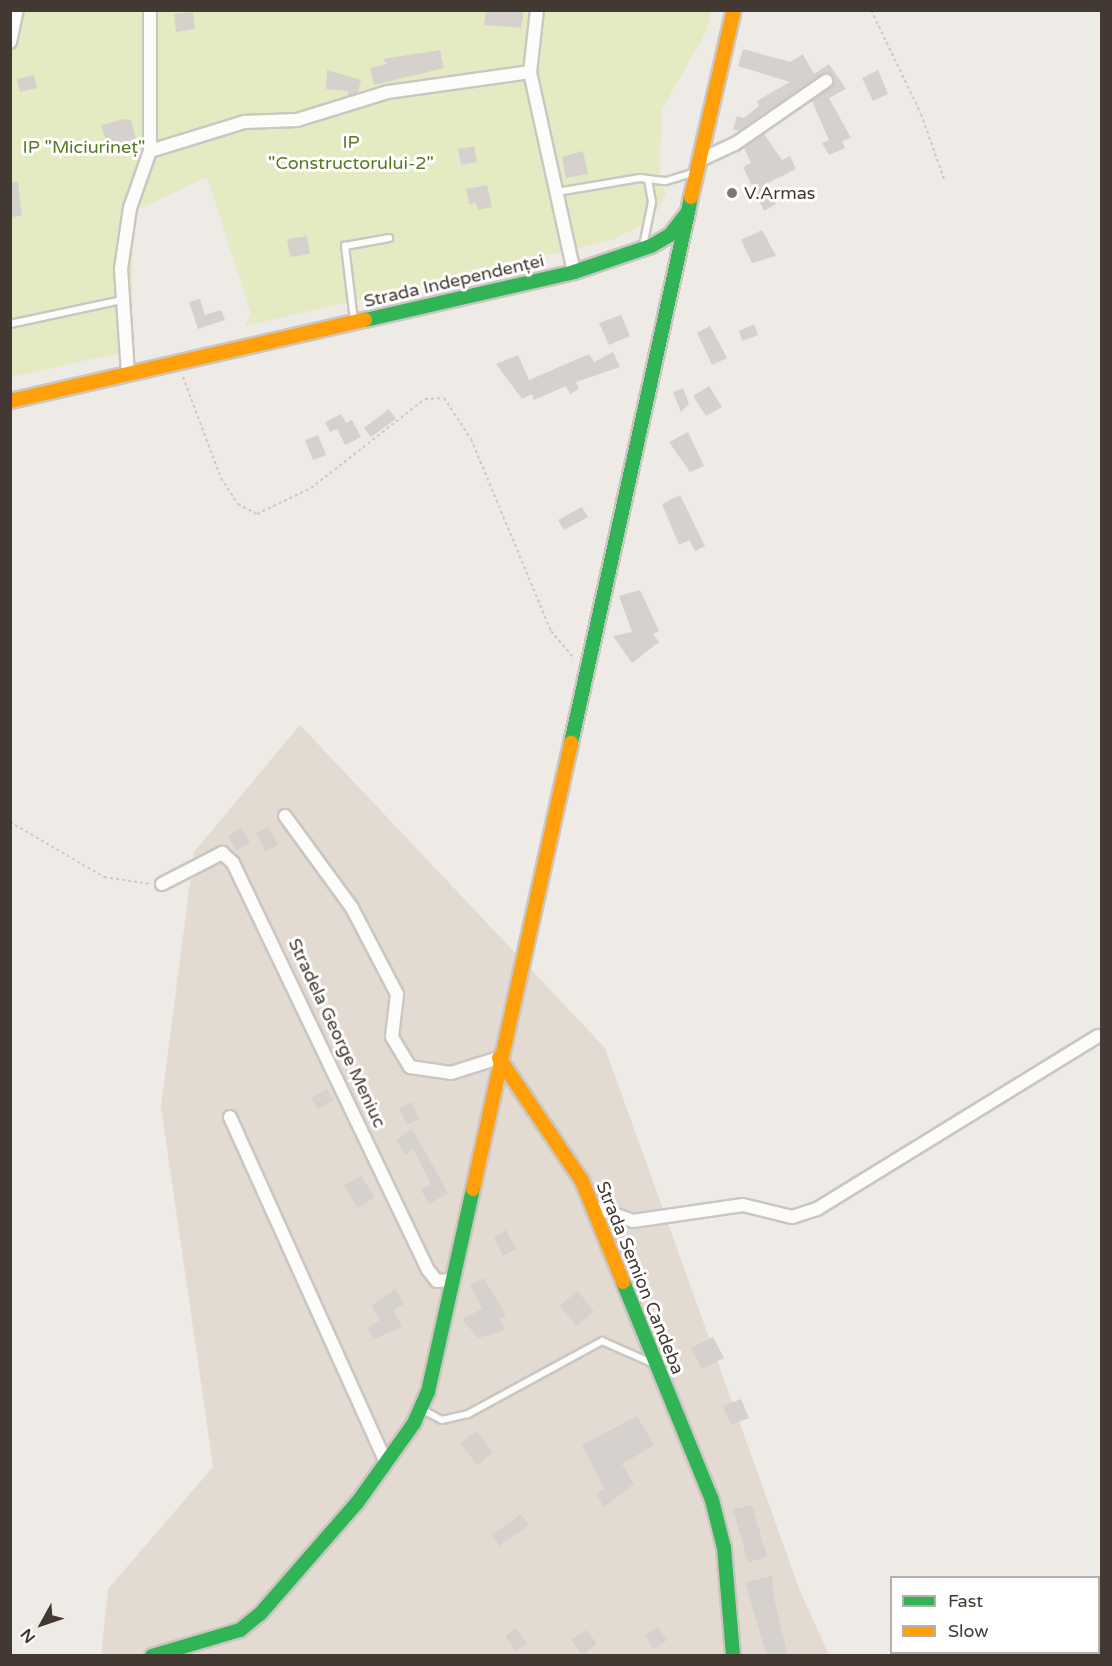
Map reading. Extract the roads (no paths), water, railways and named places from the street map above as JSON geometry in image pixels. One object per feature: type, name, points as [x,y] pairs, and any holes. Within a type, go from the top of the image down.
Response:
[{"type":"street","points":[[10,42],[17,10]]},
{"type":"street","points":[[128,374],[122,300],[130,208],[150,151],[150,10]]},
{"type":"street","points":[[537,10],[530,72],[574,272]]},
{"type":"street","name":"Strada Independenței","points":[[10,401],[574,272],[642,250],[670,235],[688,212],[734,10]]},
{"type":"street","points":[[150,151],[244,122],[297,120],[388,92],[530,72]]},
{"type":"street","points":[[698,166],[735,144],[826,81]]},
{"type":"street","points":[[152,1656],[176,1653],[240,1630],[260,1614],[357,1503],[421,1408],[688,212]]},
{"type":"street","points":[[285,816],[352,908],[397,994],[392,1037],[410,1067],[451,1073],[499,1058]]},
{"type":"street","name":"Stradela George Meniuc","points":[[162,884],[222,853],[233,863],[428,1270],[437,1281],[451,1280]]},
{"type":"street","points":[[594,1207],[633,1221],[743,1205],[792,1217],[817,1209],[1098,1036]]},
{"type":"street","name":"Strada Semion Candeba","points":[[499,1058],[594,1207],[655,1364],[712,1500],[724,1548],[733,1656]]},
{"type":"street","points":[[230,1117],[385,1461]]},
{"type":"lane","points":[[556,192],[648,179],[666,181],[698,166]]},
{"type":"lane","points":[[642,250],[652,202],[648,179]]},
{"type":"lane","points":[[354,322],[342,251],[345,246],[389,238]]},
{"type":"lane","points":[[10,324],[122,300]]},
{"type":"lane","points":[[421,1408],[442,1420],[468,1414],[602,1341],[655,1364]]},
{"type":"place","name":"V.Armas","points":[[732,193]]},
{"type":"park label","name":"IP \"Miciurineț\"","points":[[84,147]]},
{"type":"park label","name":"IP \"Constructorului-2\"","points":[[351,153]]}]
